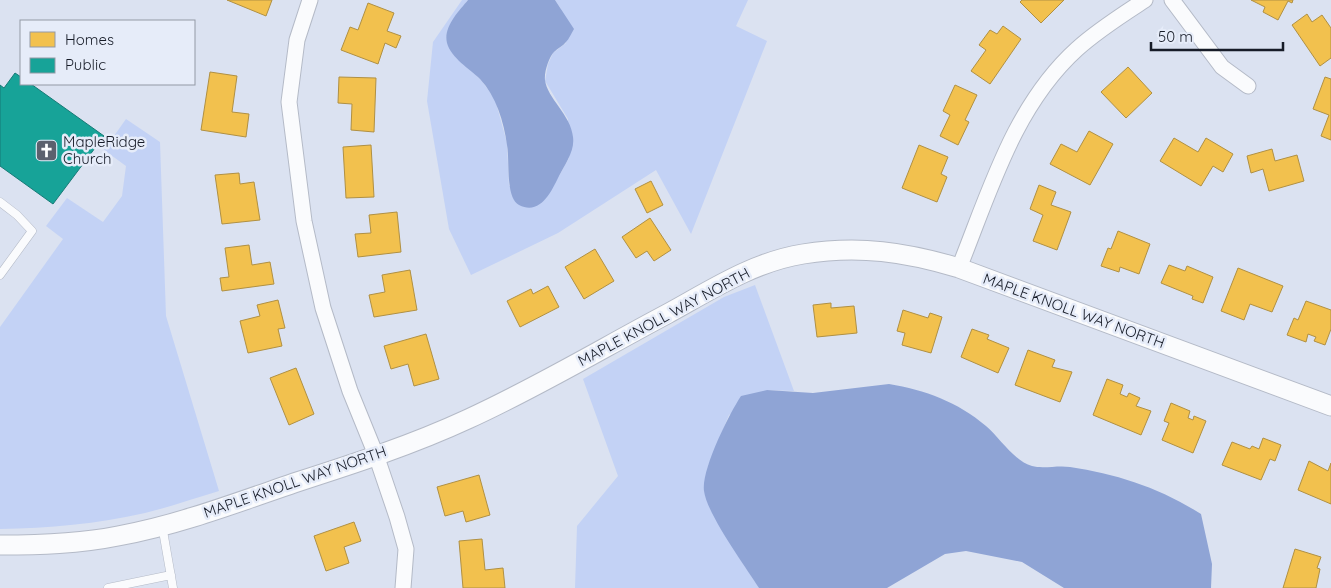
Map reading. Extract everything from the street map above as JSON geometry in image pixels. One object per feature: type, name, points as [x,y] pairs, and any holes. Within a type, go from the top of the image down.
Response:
[{"type":"street","points":[[310,0],[297,40],[289,102],[304,221],[323,308],[350,391],[376,455],[406,549],[403,588]]},
{"type":"street","points":[[960,268],[999,166],[1019,123],[1044,84],[1077,49],[1114,20],[1145,0]]},
{"type":"street","points":[[1172,0],[1222,67],[1248,86]]},
{"type":"street","name":"MAPLE KNOLL WAY NORTH","points":[[0,545],[50,544],[98,539],[185,520],[376,455],[467,419],[540,383],[740,273],[808,254],[875,250],[918,255],[960,268],[1331,406]]},
{"type":"lane","points":[[0,202],[32,230],[0,275]]},
{"type":"lane","points":[[162,525],[173,588]]},
{"type":"lane","points":[[108,588],[171,574]]},
{"type":"shaded area","points":[[462,0],[468,0],[454,18],[453,54],[481,80],[495,99],[507,143],[509,186],[559,176],[569,158],[568,119],[545,81],[548,64],[553,53],[566,43],[561,9],[555,0],[748,0],[736,26],[767,41],[691,234],[656,170],[558,233],[471,275],[449,229],[427,101],[433,42]]},
{"type":"shaded area","points":[[468,0],[555,0],[574,29],[567,41],[552,54],[547,65],[545,77],[550,93],[564,114],[571,129],[573,142],[571,152],[545,200],[534,207],[519,205],[512,194],[506,136],[491,93],[480,79],[452,54],[447,43],[447,31],[456,14]]},
{"type":"shaded area","points":[[126,119],[160,142],[166,316],[219,491],[154,511],[127,517],[91,523],[0,529],[0,327],[63,239],[46,226],[67,198],[103,222],[122,196],[126,166],[104,150]]},
{"type":"shaded area","points":[[755,285],[794,391],[767,390],[729,415],[708,466],[704,491],[738,556],[759,588],[575,588],[577,526],[618,476],[583,379],[724,297]]},
{"type":"shaded area","points":[[889,384],[940,398],[964,410],[986,426],[1019,459],[1032,466],[1070,467],[1121,478],[1170,497],[1201,514],[1212,564],[1211,588],[1064,588],[1022,562],[966,551],[945,554],[887,588],[759,588],[719,526],[704,491],[704,482],[711,456],[723,428],[741,396],[767,390],[813,393]]},
{"type":"building: Homes","points":[[227,0],[272,0],[266,16]]},
{"type":"building: Homes","points":[[1022,0],[1064,0],[1041,23],[1020,2]]},
{"type":"building: Homes","points":[[1251,0],[1293,0],[1292,3],[1288,1],[1278,20],[1263,12],[1265,7]]},
{"type":"building: Homes","points":[[368,3],[394,13],[387,31],[401,36],[396,48],[385,43],[378,64],[341,50],[350,27],[358,30]]},
{"type":"building: Homes","points":[[1307,14],[1312,22],[1322,15],[1331,28],[1331,58],[1320,66],[1292,25]]},
{"type":"building: Homes","points":[[1003,26],[1021,39],[990,84],[971,71],[986,50],[979,45],[990,30],[997,34]]},
{"type":"building: Homes","points":[[1128,67],[1152,93],[1126,118],[1101,92]]},
{"type":"building: Homes","points":[[210,72],[237,76],[232,112],[249,114],[246,137],[201,130]]},
{"type":"building: Homes","points":[[339,77],[376,78],[374,132],[351,130],[352,104],[338,103]]},
{"type":"building: Homes","points":[[1325,77],[1331,79],[1331,140],[1321,136],[1329,115],[1313,109]]},
{"type":"building: Homes","points":[[955,85],[977,95],[965,120],[969,122],[958,145],[940,136],[950,115],[943,111]]},
{"type":"building: Homes","points":[[1089,131],[1113,144],[1090,185],[1050,164],[1061,144],[1077,152]]},
{"type":"building: Homes","points":[[1174,138],[1198,152],[1206,138],[1233,154],[1223,172],[1213,166],[1201,186],[1160,161]]},
{"type":"building: Homes","points":[[371,145],[374,197],[346,198],[343,147]]},
{"type":"building: Homes","points":[[919,145],[948,157],[941,174],[947,177],[937,202],[902,188]]},
{"type":"building: Homes","points":[[1272,149],[1275,161],[1297,155],[1304,181],[1269,191],[1263,169],[1251,173],[1247,156]]},
{"type":"building: Homes","points":[[239,173],[240,184],[254,182],[260,220],[222,224],[215,175]]},
{"type":"building: Homes","points":[[651,181],[663,205],[647,213],[635,189]]},
{"type":"building: Homes","points":[[1039,185],[1056,192],[1051,205],[1071,212],[1057,250],[1033,241],[1043,215],[1030,209]]},
{"type":"building: Homes","points":[[397,212],[401,252],[358,257],[355,234],[371,233],[369,215]]},
{"type":"building: Homes","points":[[650,218],[671,250],[654,261],[647,251],[636,258],[622,237]]},
{"type":"building: Homes","points":[[1118,231],[1150,244],[1139,274],[1120,267],[1119,272],[1101,266],[1108,248],[1111,249]]},
{"type":"building: Homes","points":[[249,245],[252,265],[270,262],[274,284],[222,291],[220,278],[229,277],[225,248]]},
{"type":"building: Homes","points":[[595,249],[614,281],[584,299],[565,267]]},
{"type":"building: Homes","points":[[1169,265],[1185,271],[1187,266],[1213,277],[1203,303],[1192,299],[1193,296],[1161,283]]},
{"type":"building: Homes","points":[[1238,268],[1283,286],[1272,312],[1250,304],[1244,320],[1221,311]]},
{"type":"building: Homes","points":[[410,270],[417,310],[374,317],[369,295],[385,292],[382,275]]},
{"type":"building: Homes","points":[[548,286],[559,307],[520,327],[507,301],[531,289],[533,294]]},
{"type":"building: Homes","points":[[278,300],[285,328],[278,329],[282,346],[248,353],[240,321],[260,316],[257,305]]},
{"type":"building: Homes","points":[[1306,301],[1331,310],[1331,329],[1325,345],[1314,341],[1316,337],[1308,334],[1306,342],[1287,335],[1294,318],[1298,320]]},
{"type":"building: Homes","points":[[831,303],[831,308],[854,306],[857,333],[817,337],[813,305]]},
{"type":"building: Homes","points":[[903,310],[928,318],[930,313],[942,317],[931,353],[902,345],[905,333],[897,331]]},
{"type":"building: Homes","points":[[972,329],[989,335],[987,339],[1009,348],[998,373],[961,357]]},
{"type":"building: Homes","points":[[426,334],[439,379],[414,386],[408,364],[391,369],[384,346]]},
{"type":"building: Homes","points":[[1028,350],[1055,360],[1052,367],[1072,372],[1060,402],[1015,385]]},
{"type":"building: Homes","points":[[296,368],[314,414],[289,425],[270,378]]},
{"type":"building: Homes","points":[[1107,379],[1123,385],[1120,394],[1127,397],[1129,393],[1140,398],[1136,406],[1151,411],[1141,435],[1093,415]]},
{"type":"building: Homes","points":[[1171,403],[1190,411],[1188,418],[1193,420],[1194,416],[1206,421],[1193,453],[1162,440],[1169,423],[1164,421]]},
{"type":"building: Homes","points":[[1263,438],[1281,445],[1275,461],[1270,459],[1261,480],[1222,465],[1232,442],[1250,449],[1252,446],[1259,449]]},
{"type":"building: Homes","points":[[1309,461],[1328,471],[1331,463],[1331,504],[1298,490]]},
{"type":"building: Homes","points":[[479,475],[490,515],[466,522],[463,511],[445,516],[437,487]]},
{"type":"building: Homes","points":[[354,522],[361,541],[344,547],[349,563],[326,571],[314,536]]},
{"type":"building: Homes","points":[[482,539],[485,570],[503,568],[505,588],[463,588],[459,541]]},
{"type":"building: Homes","points":[[1295,549],[1321,557],[1317,568],[1320,569],[1316,588],[1283,588]]},
{"type":"building: Public","name":"MapleRidge Church","points":[[15,73],[20,76],[20,85],[32,85],[104,136],[53,204],[0,166],[0,85],[4,88]]},
{"type":"place","name":"MapleRidge Church","points":[[47,151]]}]
